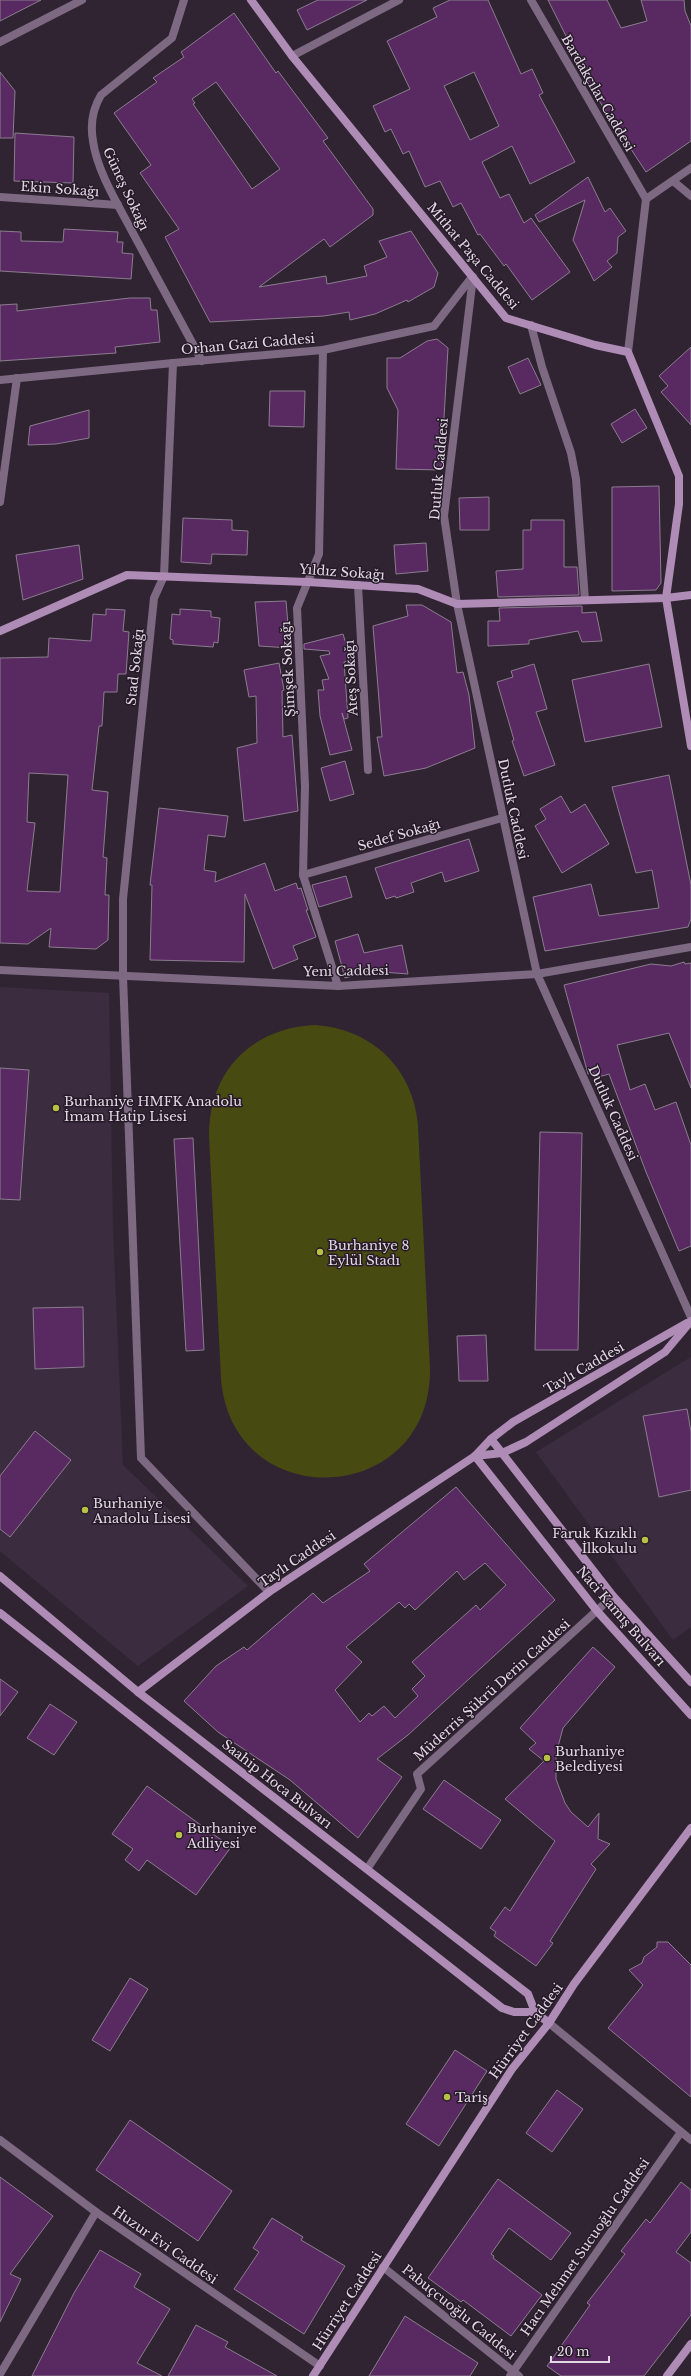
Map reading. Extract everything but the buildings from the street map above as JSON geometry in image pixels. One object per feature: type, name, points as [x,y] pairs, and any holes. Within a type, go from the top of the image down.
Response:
[{"type":"street","points":[[0,42],[82,0]]},
{"type":"street","name":"Güneş Sokağı","points":[[184,0],[172,38],[101,95],[95,106],[91,121],[93,142],[97,157],[118,205],[202,361]]},
{"type":"street","name":"Mithat Paşa Caddesi","points":[[251,0],[292,56],[506,318],[594,344],[628,352]]},
{"type":"street","points":[[292,56],[399,0]]},
{"type":"street","name":"Bardakçılar Caddesi","points":[[531,0],[646,199]]},
{"type":"street","points":[[691,168],[646,199],[628,352],[679,476],[679,504],[666,598],[691,746]]},
{"type":"street","points":[[673,181],[691,196]]},
{"type":"street","name":"Ekin Sokağı","points":[[0,196],[118,205]]},
{"type":"street","name":"Orhan Gazi Caddesi","points":[[0,380],[173,362],[202,361],[323,350],[434,326],[473,277]]},
{"type":"street","name":"Dutluk Caddesi","points":[[473,277],[444,516],[457,604],[502,818],[537,974],[691,1319]]},
{"type":"street","points":[[531,325],[542,367],[572,453],[576,479],[585,600]]},
{"type":"street","name":"Şimşek Sokağı","points":[[323,350],[320,554],[297,608],[306,786],[303,875],[338,986]]},
{"type":"street","name":"Stad Sokağı","points":[[173,362],[164,576],[154,598],[123,899],[123,976],[141,1458],[269,1592]]},
{"type":"street","points":[[0,502],[18,378]]},
{"type":"street","name":"Yıldız Sokağı","points":[[0,630],[127,575],[308,582],[418,589],[457,604],[666,598],[691,595]]},
{"type":"street","name":"Ateş Sokağı","points":[[358,585],[368,770]]},
{"type":"street","name":"Sedef Sokağı","points":[[303,875],[502,818]]},
{"type":"street","name":"Yeni Caddesi","points":[[0,970],[338,986],[537,974],[691,947]]},
{"type":"street","name":"Taylı Caddesi","points":[[138,1692],[269,1592],[475,1456],[490,1439],[513,1422],[691,1319]]},
{"type":"street","name":"Taylı Caddesi","points":[[475,1456],[502,1453],[526,1442],[666,1352],[691,1319]]},
{"type":"street","points":[[490,1439],[502,1453]]},
{"type":"street","name":"Naci Kamış Bulvarı","points":[[502,1453],[613,1596],[691,1682]]},
{"type":"street","name":"Naci Kamış Bulvarı","points":[[475,1456],[597,1611],[691,1715]]},
{"type":"street","name":"Saahip Hoca Bulvarı","points":[[0,1576],[138,1692],[528,1994],[535,2012],[549,2023]]},
{"type":"street","name":"Müderris Şükrü Derin Caddesi","points":[[367,1869],[422,1789],[417,1774],[613,1596]]},
{"type":"street","points":[[0,1613],[502,2008],[514,2012],[535,2012]]},
{"type":"street","name":"Hürriyet Caddesi","points":[[314,2376],[512,2069],[549,2023],[574,1984],[691,1828]]},
{"type":"street","points":[[549,2023],[691,2140]]},
{"type":"street","name":"Hacı Mehmet Sucuoğlu Caddesi","points":[[514,2374],[681,2132]]},
{"type":"street","name":"Huzur Evi Caddesi","points":[[0,2140],[96,2212],[320,2366]]},
{"type":"street","points":[[0,2374],[96,2212]]},
{"type":"street","name":"Pabuçcuoğlu Caddesi","points":[[383,2267],[514,2374]]},
{"type":"street","points":[[667,2376],[691,2344]]},
{"type":"shaded area","points":[[0,987],[109,993],[113,1230],[123,1465],[248,1586],[138,1666],[0,1551]]},
{"type":"shaded area","name":"Burhaniye 8 Eylül Stadı","points":[[315,1025],[336,1028],[354,1034],[371,1043],[386,1055],[408,1086],[414,1105],[418,1126],[430,1369],[422,1415],[399,1448],[367,1469],[330,1477],[292,1472],[258,1454],[233,1423],[221,1378],[209,1135],[211,1112],[217,1092],[226,1073],[238,1058],[253,1045],[271,1035],[292,1028]]},
{"type":"shaded area","name":"Faruk Kızıklı İlkokulu","points":[[691,1357],[691,1627],[673,1640],[536,1452]]},
{"type":"place","name":"Burhaniye HMFK Anadolu İmam Hatip Lisesi","points":[[56,1108]]},
{"type":"place","name":"Burhaniye 8 Eylül Stadı","points":[[320,1252]]},
{"type":"place","name":"Burhaniye Anadolu Lisesi","points":[[85,1510]]},
{"type":"place","name":"Faruk Kızıklı İlkokulu","points":[[645,1540]]},
{"type":"place","name":"Burhaniye Belediyesi","points":[[547,1758]]},
{"type":"place","name":"Burhaniye Adliyesi","points":[[179,1835]]},
{"type":"place","name":"Tariş","points":[[447,2097]]}]
